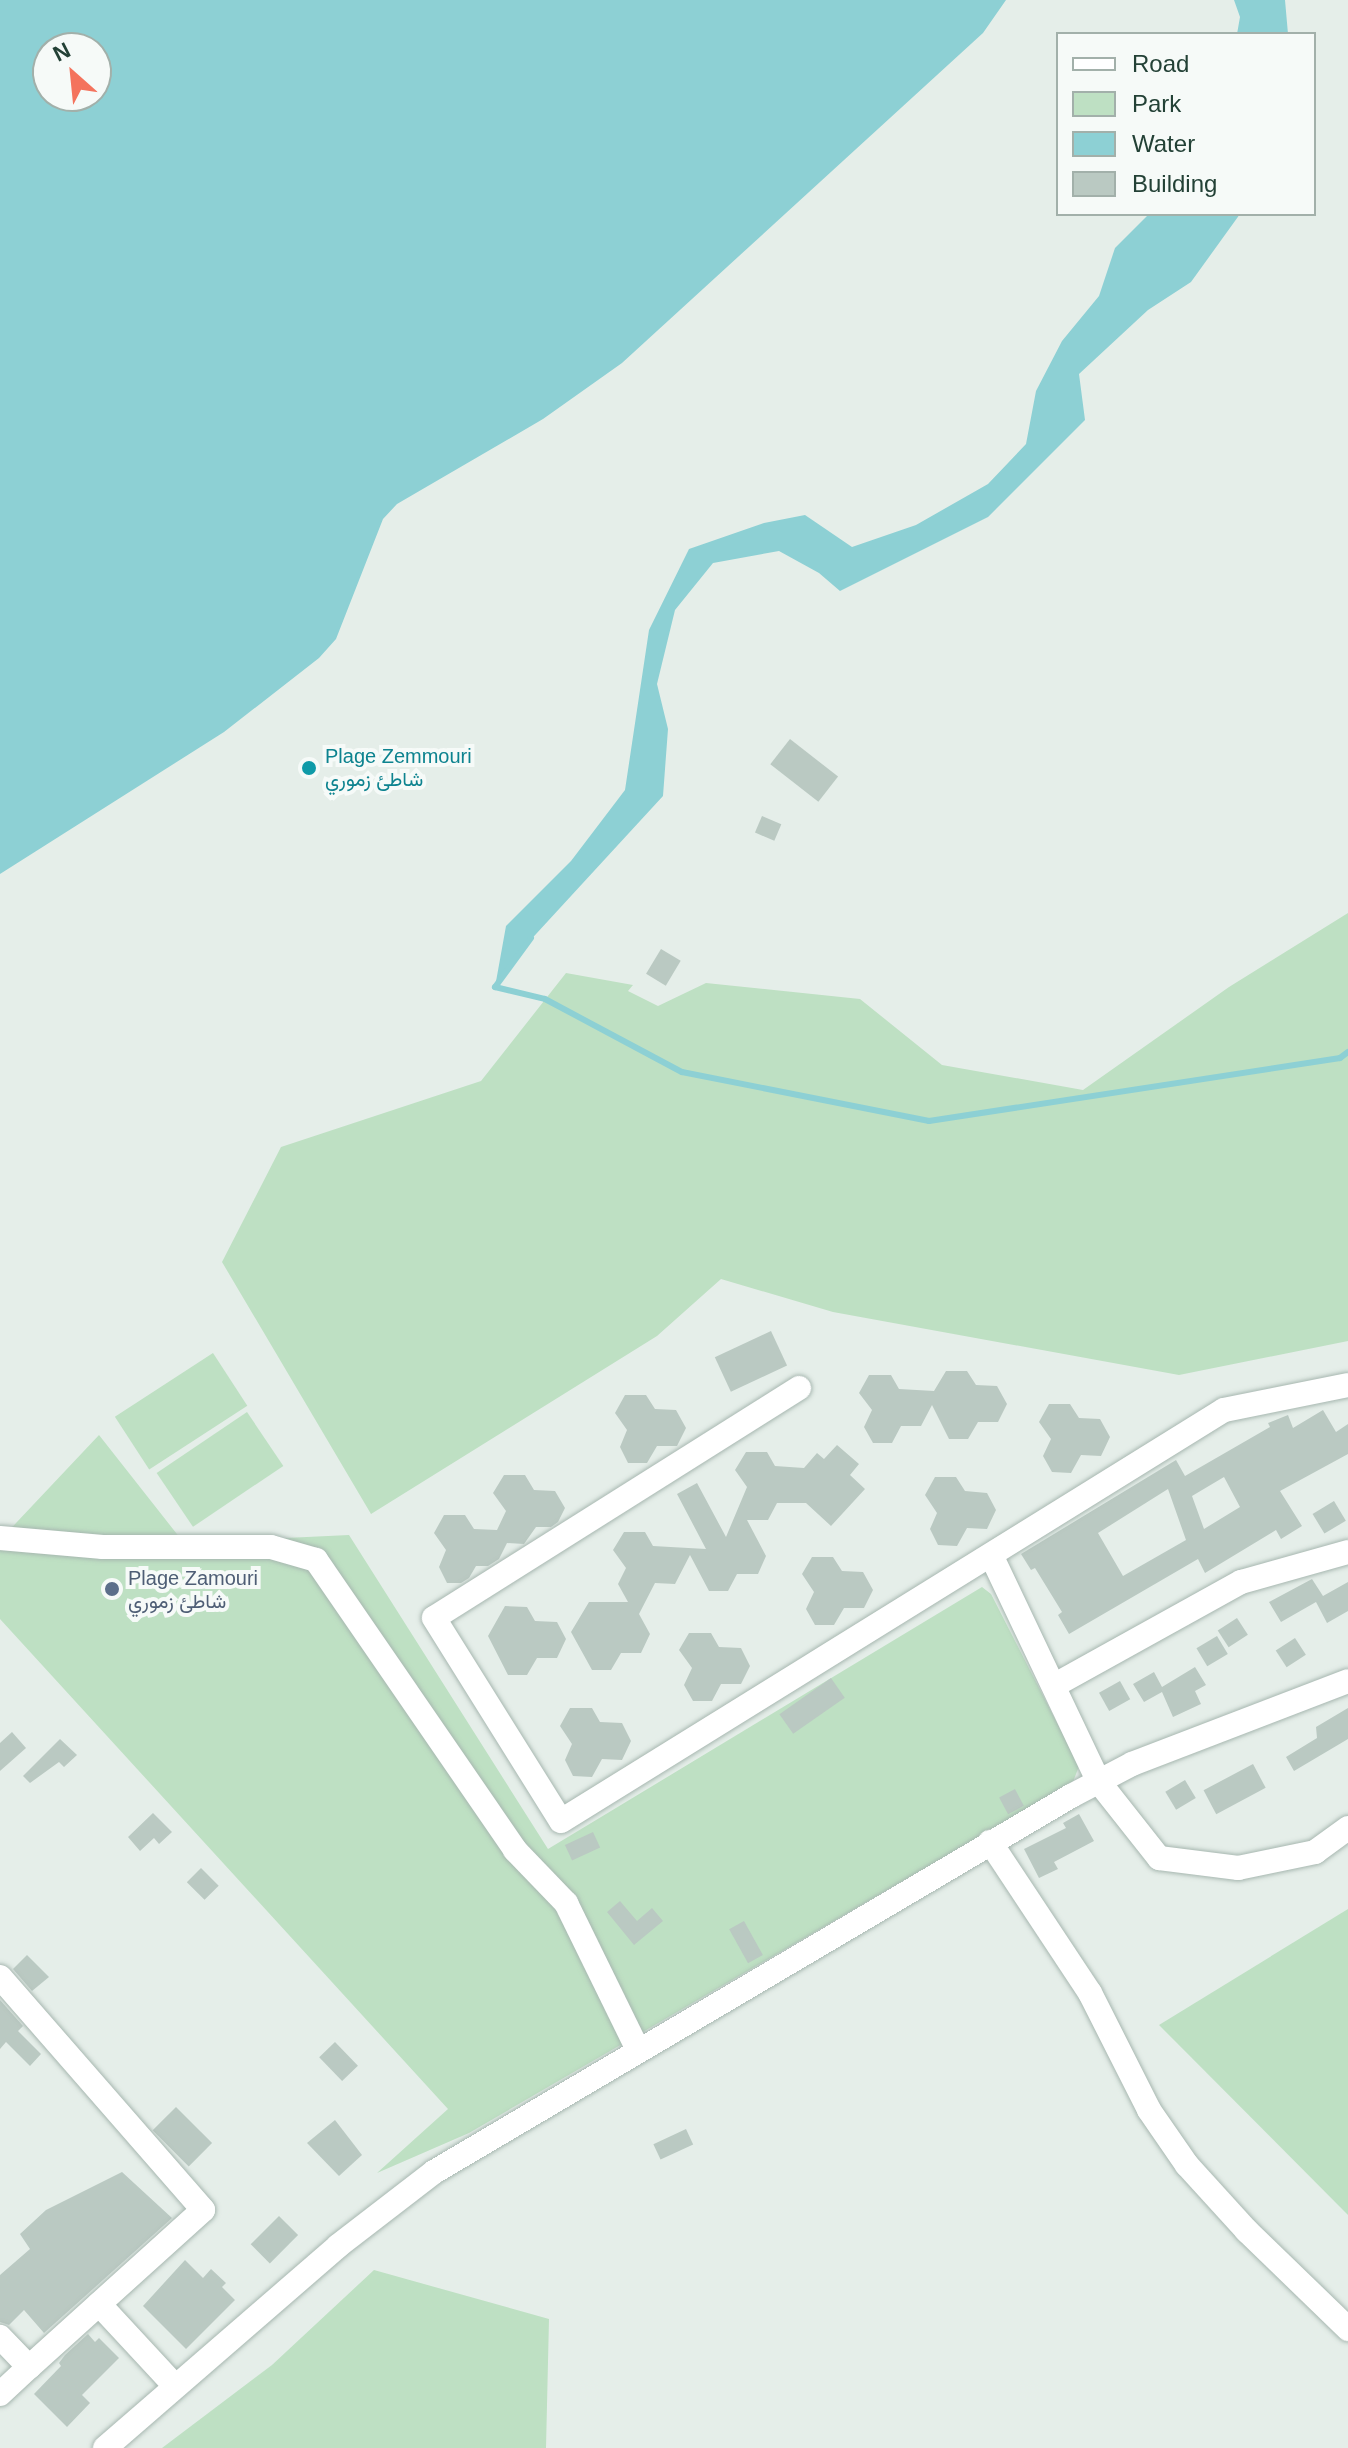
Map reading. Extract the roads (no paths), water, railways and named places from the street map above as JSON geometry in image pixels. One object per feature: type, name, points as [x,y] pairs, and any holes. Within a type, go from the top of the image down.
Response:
[{"type":"street","points":[[799,1388],[434,1618],[561,1821],[1224,1410],[1348,1385]]},
{"type":"street","points":[[0,1538],[103,1547],[271,1547],[316,1560],[515,1850],[566,1903],[638,2050]]},
{"type":"street","points":[[1055,1685],[1241,1582],[1348,1552]]},
{"type":"street","points":[[991,1555],[1099,1782],[1159,1858],[1238,1868],[1315,1852],[1348,1828]]},
{"type":"street","points":[[105,2448],[174,2385],[338,2246],[434,2172],[1071,1796],[1132,1764],[1348,1681]]},
{"type":"street","points":[[990,1842],[1090,1993],[1149,2110],[1187,2165],[1257,2241],[1348,2329]]},
{"type":"street","points":[[0,1977],[203,2210],[0,2394]]},
{"type":"street","points":[[99,2304],[174,2385]]},
{"type":"street","points":[[0,2337],[29,2367]]},
{"type":"water","points":[[0,0],[1006,0],[983,33],[622,363],[543,419],[397,504],[383,519],[336,639],[319,658],[224,732],[0,874]]},
{"type":"water","points":[[1234,0],[1285,0],[1288,32],[1237,32],[1240,17]]},
{"type":"water","points":[[1147,216],[1239,216],[1191,282],[1148,310],[1079,374],[1085,420],[988,517],[840,591],[819,573],[779,551],[713,563],[675,610],[657,684],[668,729],[663,796],[525,946],[495,987],[506,926],[571,861],[625,790],[649,630],[689,549],[764,523],[805,515],[852,547],[916,525],[988,484],[1026,444],[1036,391],[1062,341],[1099,296],[1115,248]]},
{"type":"waterway","points":[[531,938],[495,987],[545,999],[682,1072],[929,1121],[1340,1058],[1348,1052]]},
{"type":"place","name":"Plage Zemmouri شاطئ زموري","points":[[309,768]]},
{"type":"place","name":"Plage Zamouri شاطئ زموري","points":[[112,1589]]}]
